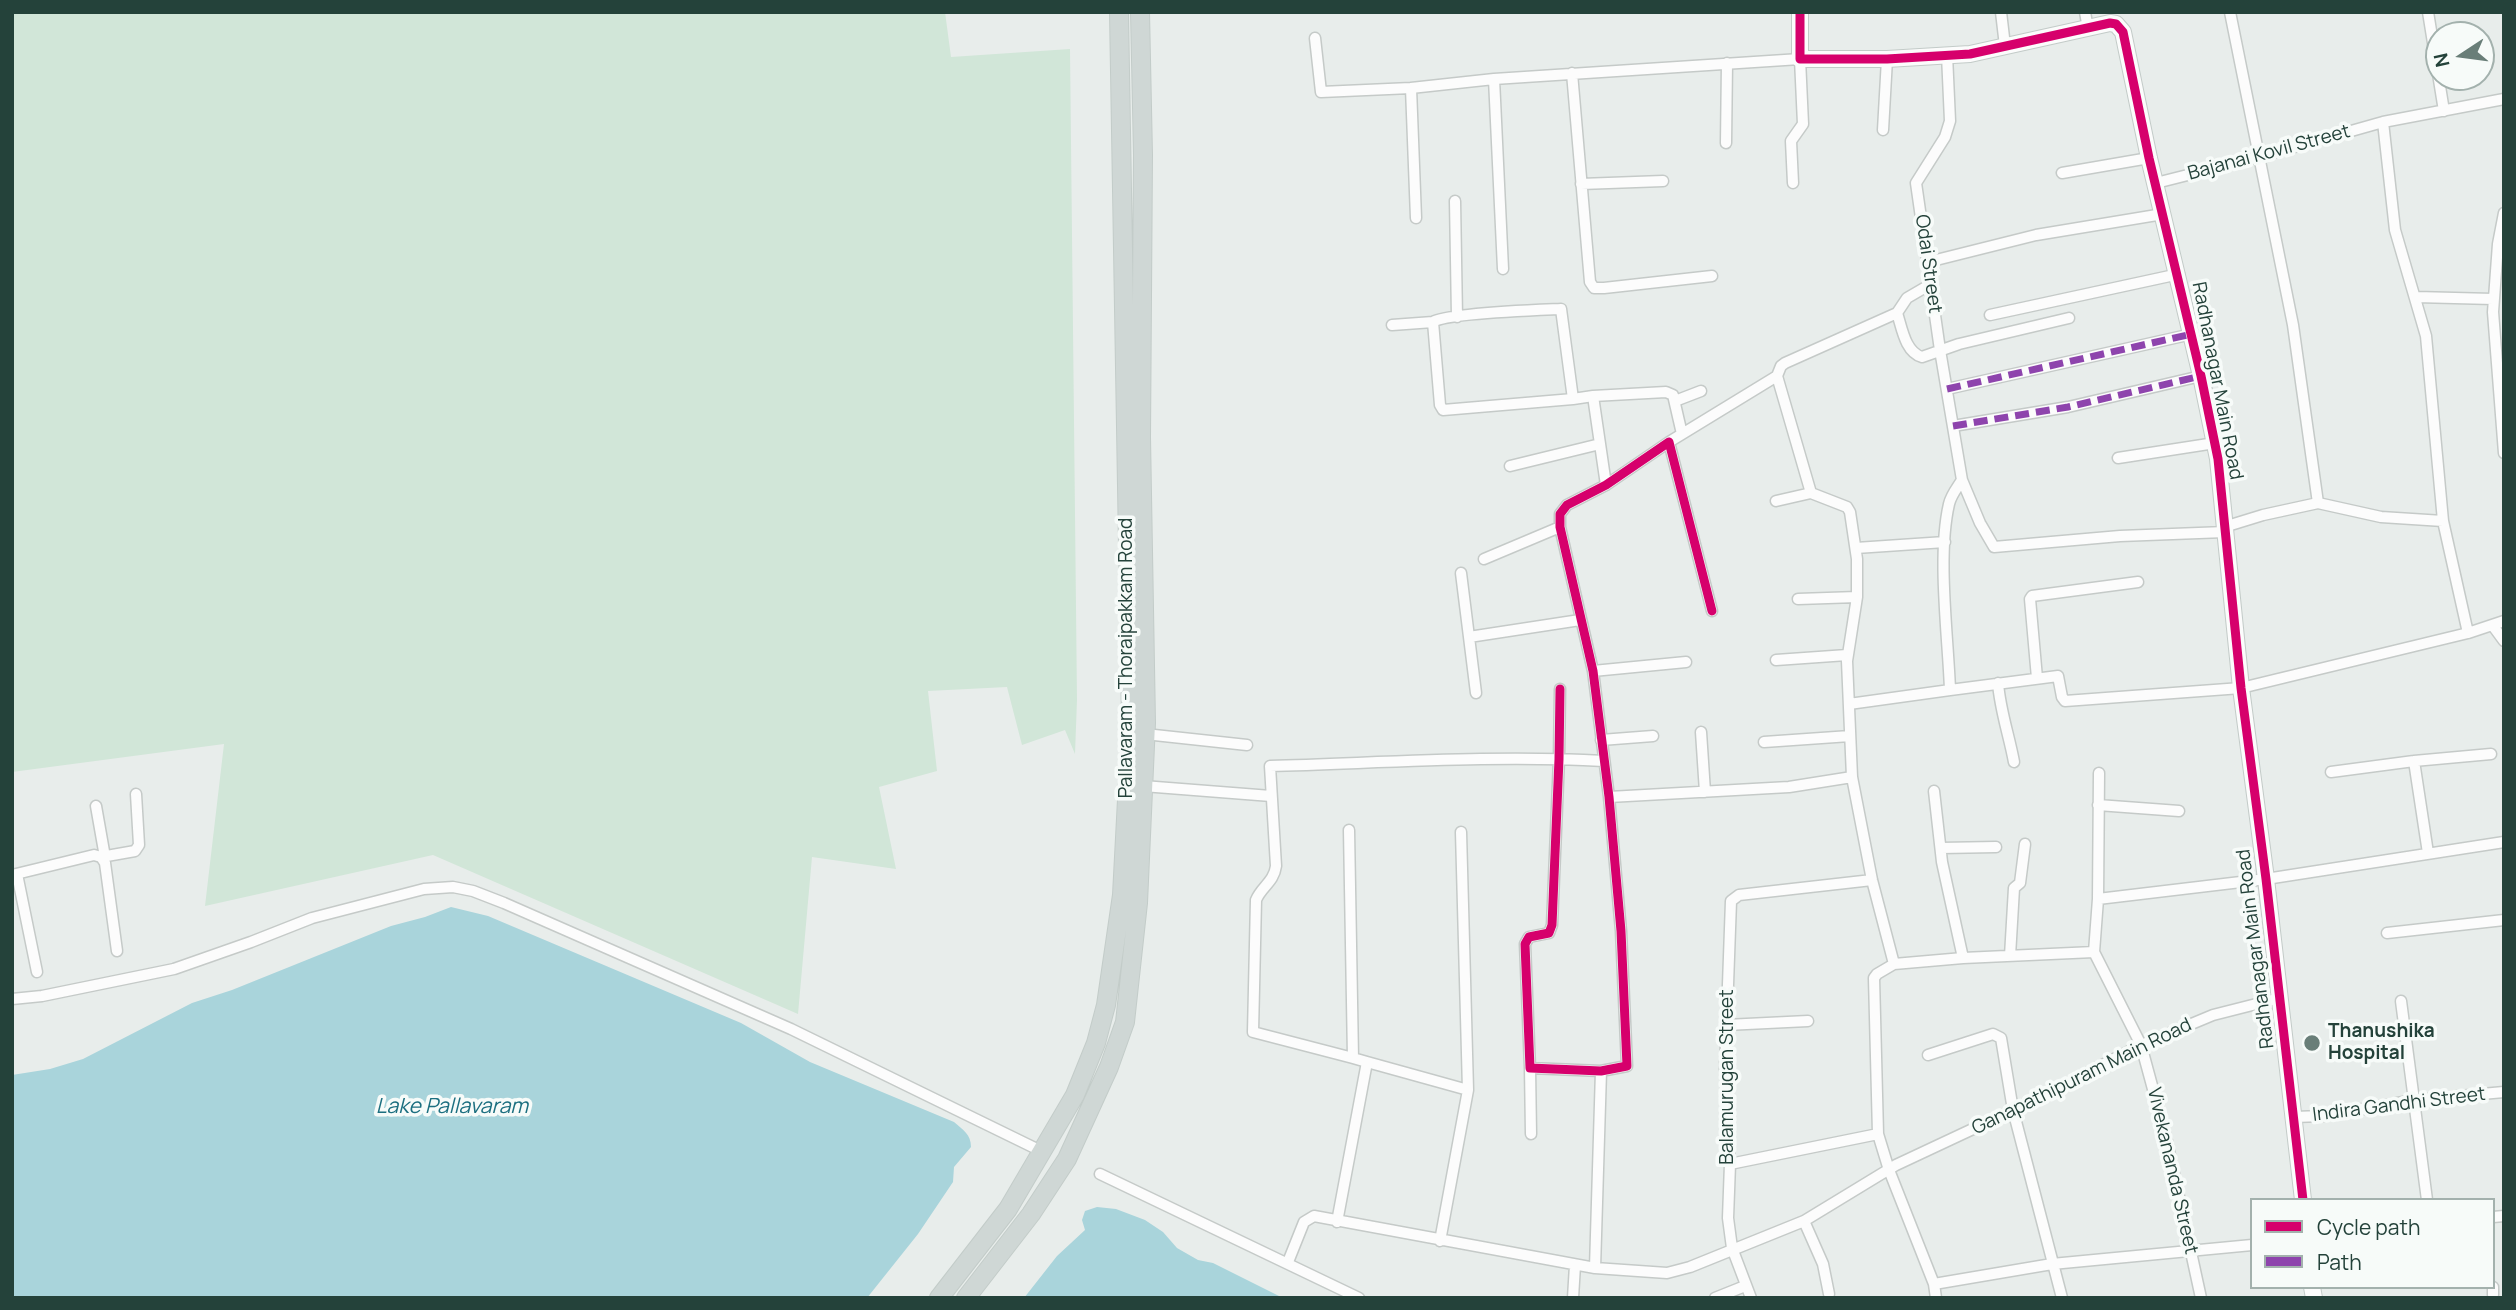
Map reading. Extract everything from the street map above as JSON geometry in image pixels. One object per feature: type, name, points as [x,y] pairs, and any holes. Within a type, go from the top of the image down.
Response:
[{"type":"main road","name":"Pallavaram - Thoraipakkam Road","points":[[939,1298],[1008,1209],[1075,1095],[1096,1043],[1106,1005],[1122,895],[1131,723],[1119,12]]},
{"type":"main road","name":"Pallavaram - Thoraipakkam Road","points":[[966,1298],[1031,1214],[1067,1158],[1109,1067],[1125,1022],[1138,902],[1145,734],[1140,12]]},
{"type":"street","points":[[1793,183],[1791,141],[1803,124],[1800,12]]},
{"type":"street","points":[[2001,12],[2005,46]]},
{"type":"street","points":[[2230,12],[2293,325],[2318,503]]},
{"type":"street","points":[[2428,12],[2444,111]]},
{"type":"street","name":"Radhanagar Main Road","points":[[1800,59],[1887,60],[1970,54],[2087,20],[2116,24],[2123,32],[2149,158],[2179,274],[2215,443],[2241,688],[2303,1198]]},
{"type":"street","points":[[1315,38],[1321,92],[1410,88],[1572,73],[1800,59]]},
{"type":"street","name":"Odai Street","points":[[1948,55],[1950,121],[1945,137],[1916,183],[1962,480],[1980,523],[1994,547],[2225,530]]},
{"type":"street","points":[[1882,130],[1887,60]]},
{"type":"street","points":[[1726,143],[1727,63]]},
{"type":"street","points":[[1572,73],[1590,282],[1594,288],[1712,276]]},
{"type":"street","points":[[1494,79],[1503,268]]},
{"type":"street","points":[[1410,88],[1416,218]]},
{"type":"street","name":"Bajanai Kovil Street","points":[[2156,183],[2383,122],[2504,99]]},
{"type":"street","points":[[2383,122],[2395,230],[2426,336],[2443,521],[2468,633]]},
{"type":"street","points":[[2062,173],[2149,158]]},
{"type":"street","points":[[1581,184],[1663,181]]},
{"type":"street","points":[[1455,201],[1457,317]]},
{"type":"street","points":[[2504,213],[2493,299],[2498,312],[2504,453]]},
{"type":"street","points":[[1928,262],[2036,235],[2163,214]]},
{"type":"street","points":[[1990,314],[2179,274]]},
{"type":"street","points":[[1530,1068],[1601,1071],[1627,1066],[1621,931],[1609,797],[1593,671],[1560,527],[1560,514],[1567,505],[1606,485],[1669,442],[1777,376],[1785,363],[1897,313],[1907,298],[1931,284]]},
{"type":"street","points":[[2416,297],[2493,299]]},
{"type":"street","points":[[1392,325],[1561,309],[1573,399]]},
{"type":"street","points":[[1897,313],[1912,352],[1922,357],[1959,344],[2069,318]]},
{"type":"street","points":[[1433,322],[1440,405],[1443,410],[1666,392],[1673,395],[1682,435]]},
{"type":"street","points":[[1947,389],[2192,334]]},
{"type":"street","points":[[1777,376],[1811,493]]},
{"type":"street","points":[[1953,426],[2068,407],[2201,376]]},
{"type":"street","points":[[1675,401],[1701,391]]},
{"type":"street","points":[[1593,396],[1606,485]]},
{"type":"street","points":[[1669,442],[1712,611]]},
{"type":"street","points":[[1510,466],[1600,443]]},
{"type":"street","points":[[2118,458],[2215,443]]},
{"type":"street","points":[[1950,690],[1944,555],[1949,504],[1962,480]]},
{"type":"street","points":[[1776,500],[1811,493],[1847,508],[1850,512],[1856,548],[1857,597],[1847,655],[1852,777],[1872,880],[1894,964]]},
{"type":"street","points":[[2225,530],[2263,515],[2318,503],[2381,517],[2443,521]]},
{"type":"street","points":[[1484,559],[1560,527]]},
{"type":"street","points":[[1856,548],[1945,541]]},
{"type":"street","points":[[1461,573],[1476,693]]},
{"type":"street","points":[[2037,678],[2030,601],[2032,596],[2138,582]]},
{"type":"street","points":[[1798,599],[1857,597]]},
{"type":"street","points":[[1469,637],[1580,620]]},
{"type":"street","points":[[1849,704],[2058,676],[2065,701],[2241,688],[2468,633],[2498,623],[2504,641]]},
{"type":"street","points":[[1776,660],[1847,655]]},
{"type":"street","points":[[1593,671],[1686,662]]},
{"type":"street","points":[[1998,683],[2000,704],[2014,762]]},
{"type":"street","points":[[1531,1134],[1525,944],[1529,937],[1549,933],[1552,925],[1560,689]]},
{"type":"street","points":[[1701,732],[1705,792]]},
{"type":"street","points":[[1145,734],[1247,745]]},
{"type":"street","points":[[1601,740],[1653,736]]},
{"type":"street","points":[[1764,742],[1850,736]]},
{"type":"street","points":[[2331,772],[2491,754]]},
{"type":"street","points":[[1468,1090],[1253,1032],[1256,900],[1273,879],[1276,866],[1270,766],[1559,759],[1604,761]]},
{"type":"street","points":[[2414,761],[2428,853]]},
{"type":"street","points":[[1936,1298],[1934,1284],[1889,1170],[1878,1134],[1873,982],[1877,974],[1894,964],[2094,952],[2098,900],[2099,773]]},
{"type":"street","points":[[1609,797],[1789,787],[1852,777]]},
{"type":"street","points":[[1143,786],[1271,796]]},
{"type":"street","points":[[1934,791],[1941,848],[1963,958]]},
{"type":"street","points":[[37,972],[15,875],[94,855],[103,857],[135,851],[139,845],[136,794]]},
{"type":"street","points":[[2098,805],[2179,810]]},
{"type":"street","points":[[96,806],[117,951]]},
{"type":"street","points":[[1349,830],[1353,1058]]},
{"type":"street","points":[[1440,1241],[1468,1090],[1461,832]]},
{"type":"street","points":[[2098,900],[2266,879],[2504,842]]},
{"type":"street","points":[[2010,956],[2014,888],[2020,883],[2025,844]]},
{"type":"street","points":[[1941,848],[1996,847]]},
{"type":"street","name":"Balamurugan Street","points":[[1751,1298],[1732,1248],[1728,1218],[1730,1164],[1725,1068],[1730,905],[1734,896],[1739,894],[1872,880]]},
{"type":"street","points":[[12,999],[42,996],[174,969],[312,918],[424,889],[453,887],[473,891],[504,903],[791,1029],[1041,1152]]},
{"type":"street","points":[[2388,933],[2504,919]]},
{"type":"street","name":"Vivekananda Street","points":[[2094,952],[2141,1045],[2166,1137],[2201,1298]]},
{"type":"street","name":"Ganapathipuram Main Road","points":[[1288,1262],[1304,1222],[1314,1216],[1595,1268],[1667,1273],[1690,1267],[1804,1221],[1889,1170],[2141,1045],[2213,1015],[2280,999]]},
{"type":"street","points":[[2401,1001],[2427,1198]]},
{"type":"street","points":[[1726,1025],[1808,1021]]},
{"type":"street","points":[[1928,1055],[1993,1034],[2001,1038],[2013,1110],[2062,1298]]},
{"type":"street","points":[[1337,1222],[1367,1062]]},
{"type":"street","points":[[1595,1268],[1601,1071]]},
{"type":"street","name":"Indira Gandhi Street","points":[[2294,1118],[2323,1116],[2415,1100],[2504,1092]]},
{"type":"street","points":[[1730,1164],[1878,1134]]},
{"type":"street","points":[[1100,1174],[1359,1298]]},
{"type":"street","points":[[1804,1221],[1823,1264],[1829,1294]]},
{"type":"street","points":[[1934,1284],[2052,1264],[2250,1245]]},
{"type":"street","points":[[1573,1298],[1575,1265]]},
{"type":"street","points":[[1715,1298],[1745,1286]]},
{"type":"green space","points":[[12,12],[945,12],[951,57],[1070,49],[1077,700],[1075,754],[1065,730],[1022,745],[1007,687],[928,691],[937,771],[879,787],[896,869],[812,857],[798,1014],[433,855],[205,906],[224,744],[12,772]]},
{"type":"water","name":"Lake Pallavaram","points":[[451,907],[488,916],[741,1023],[810,1062],[954,1122],[968,1135],[971,1147],[954,1167],[953,1182],[918,1234],[867,1298],[12,1298],[12,1075],[50,1069],[83,1059],[192,1003],[232,990],[391,926]]},
{"type":"water","points":[[1097,1207],[1116,1209],[1145,1220],[1163,1232],[1177,1248],[1198,1260],[1213,1263],[1283,1298],[1024,1298],[1057,1256],[1085,1230],[1082,1220],[1085,1211]]},
{"type":"marked path","points":[[1947,389],[2192,334]]},
{"type":"marked path","points":[[1953,426],[2068,407],[2201,376]]},
{"type":"cycle path","points":[[1800,12],[1800,59],[1887,59],[1970,54],[2110,23],[2116,24],[2123,32],[2218,459],[2241,688],[2303,1198]]},
{"type":"cycle path","points":[[1560,689],[1552,925],[1549,933],[1529,937],[1525,944],[1530,1068],[1601,1071],[1627,1066],[1621,931],[1609,797],[1593,671],[1560,527],[1560,514],[1567,505],[1606,485],[1669,442],[1712,611]]},
{"type":"place","name":"Thanushika Hospital","points":[[2312,1043]]}]
